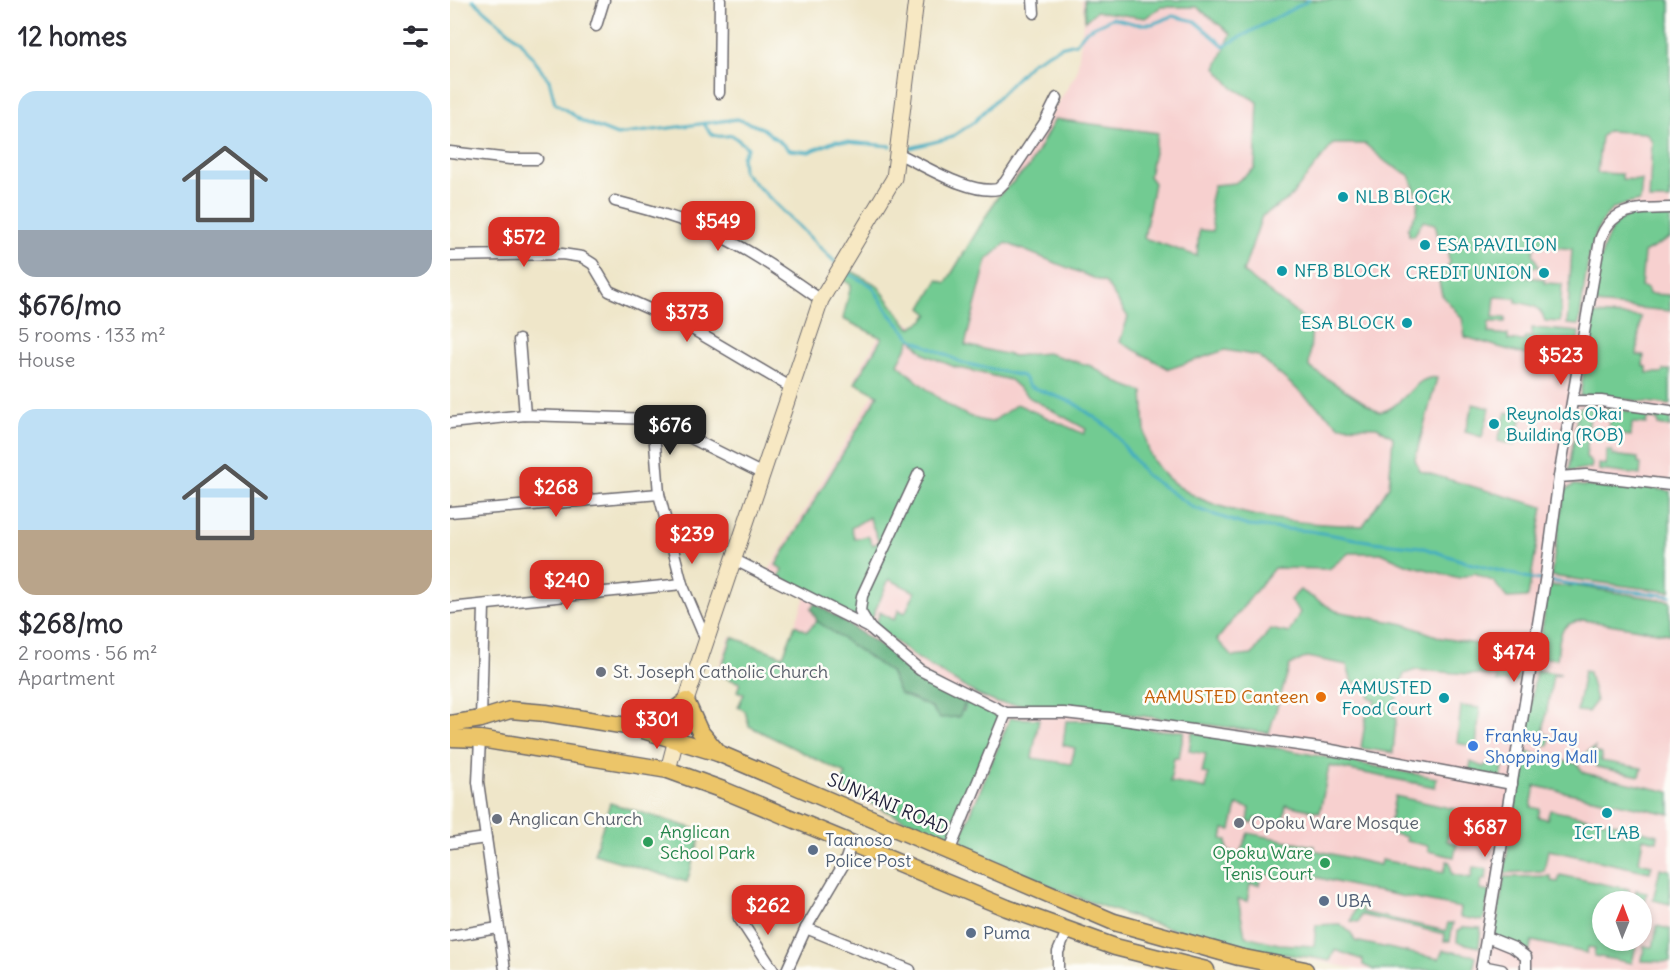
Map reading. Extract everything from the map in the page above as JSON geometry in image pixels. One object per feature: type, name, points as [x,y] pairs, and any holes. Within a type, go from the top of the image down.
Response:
[{"type":"main road","points":[[633,727],[666,717],[686,701],[699,730],[718,753]]},
{"type":"main road","name":"SUNYANI ROAD","points":[[450,724],[481,719],[510,710],[546,713],[633,727],[718,753],[1114,922],[1239,957],[1305,970]]},
{"type":"main road","points":[[450,738],[480,739],[668,770],[723,790],[968,892],[1115,947],[1206,970]]},
{"type":"street","points":[[596,26],[603,0]]},
{"type":"street","points":[[719,93],[720,0]]},
{"type":"street","points":[[668,770],[686,701],[821,300],[894,178],[916,0]]},
{"type":"street","points":[[1033,0],[1034,13]]},
{"type":"street","points":[[897,153],[956,181],[983,189],[998,189],[1046,122],[1057,98]]},
{"type":"street","points":[[450,152],[510,159],[537,159]]},
{"type":"street","points":[[615,201],[660,213],[715,234],[760,258],[821,300]]},
{"type":"street","points":[[1502,970],[1482,968],[1545,580],[1559,477],[1600,240],[1605,225],[1615,216],[1636,209],[1670,208]]},
{"type":"street","points":[[450,256],[562,254],[582,257],[593,264],[609,291],[687,326],[792,388]]},
{"type":"street","points":[[519,340],[525,415]]},
{"type":"street","points":[[1573,401],[1601,401],[1670,411]]},
{"type":"street","points":[[450,423],[525,415],[653,419],[763,474]]},
{"type":"street","points":[[653,419],[659,494],[682,584],[707,643]]},
{"type":"street","points":[[870,628],[860,611],[862,596],[919,473]]},
{"type":"street","points":[[1559,477],[1586,475],[1670,485]]},
{"type":"street","points":[[450,512],[659,494]]},
{"type":"street","points":[[734,559],[870,628],[920,670],[1006,713],[1064,713],[1121,720],[1326,749],[1512,784]]},
{"type":"street","points":[[450,608],[682,584]]},
{"type":"street","points":[[481,719],[484,606]]},
{"type":"street","points":[[949,852],[1006,713]]},
{"type":"street","points":[[480,739],[478,782],[505,970]]},
{"type":"street","points":[[450,843],[486,838]]},
{"type":"street","points":[[787,970],[806,928],[845,862],[851,844]]},
{"type":"street","points":[[740,918],[774,970]]},
{"type":"street","points":[[450,936],[498,928]]},
{"type":"street","points":[[806,928],[910,970]]},
{"type":"street","points":[[1058,970],[1059,952],[1068,929]]},
{"type":"street","points":[[1487,937],[1526,957],[1526,970]]},
{"type":"shaded area","points":[[1081,0],[1670,0],[1670,970],[1360,970],[1190,935],[1061,893],[839,791],[848,774],[754,728],[735,679],[717,673],[730,636],[783,656],[806,595],[764,579],[875,392],[854,379],[879,336],[896,317],[921,329],[1077,72],[1084,14]]},
{"type":"green space","points":[[1084,0],[1670,0],[1670,200],[1649,200],[1652,141],[1646,133],[1607,131],[1601,137],[1597,173],[1622,174],[1622,179],[1642,180],[1640,201],[1613,209],[1604,218],[1597,231],[1588,263],[1579,325],[1567,324],[1572,249],[1535,245],[1533,254],[1539,267],[1524,267],[1524,277],[1544,279],[1545,283],[1562,284],[1560,322],[1545,321],[1538,309],[1516,302],[1516,298],[1495,297],[1493,317],[1506,318],[1505,322],[1489,322],[1488,333],[1508,335],[1508,340],[1524,341],[1525,337],[1532,337],[1532,328],[1579,332],[1574,366],[1556,364],[1465,337],[1462,318],[1442,295],[1439,282],[1449,264],[1447,240],[1438,236],[1435,224],[1423,221],[1414,236],[1409,235],[1408,227],[1417,212],[1418,198],[1409,175],[1387,163],[1365,144],[1333,144],[1289,199],[1262,216],[1243,272],[1312,325],[1309,367],[1379,412],[1395,405],[1422,381],[1437,378],[1415,459],[1420,471],[1543,507],[1528,597],[1507,598],[1494,582],[1475,573],[1459,578],[1406,564],[1381,553],[1349,553],[1329,569],[1274,568],[1217,640],[1233,657],[1252,655],[1270,629],[1289,633],[1300,612],[1290,600],[1300,590],[1336,611],[1404,624],[1442,638],[1476,644],[1523,636],[1517,681],[1497,682],[1496,676],[1416,670],[1404,674],[1393,709],[1396,720],[1393,753],[1361,748],[1366,717],[1376,700],[1369,697],[1373,683],[1352,683],[1347,665],[1307,657],[1290,665],[1269,733],[1097,710],[997,703],[976,694],[917,658],[875,626],[880,612],[894,620],[899,610],[905,613],[915,592],[889,579],[871,620],[861,621],[779,577],[783,570],[776,565],[878,395],[855,383],[882,338],[843,319],[851,285],[842,279],[848,269],[877,285],[910,328],[923,321],[929,314],[922,308],[938,280],[946,283],[998,196],[1029,167],[1055,119],[1158,133],[1149,176],[1154,183],[1144,238],[1197,256],[1199,230],[1213,231],[1210,201],[1214,185],[1235,183],[1255,168],[1258,102],[1233,88],[1216,68],[1231,34],[1197,7],[1161,7],[1145,18],[1096,11],[1085,21]],"holes":[[[1006,243],[1106,283],[1128,317],[1120,342],[1169,369],[1225,350],[1258,356],[1340,426],[1377,427],[1393,437],[1389,486],[1363,526],[1279,520],[1219,506],[1192,494],[1169,479],[1149,453],[1143,392],[1119,383],[1091,366],[1047,353],[1014,356],[965,345],[987,260]],[[911,339],[926,355],[955,367],[1010,380],[1030,398],[1086,429],[1084,434],[1017,404],[992,422],[979,420],[941,400],[898,364]],[[869,517],[879,542],[873,545],[868,536],[855,539],[851,528]]]},
{"type":"green space","points":[[1670,212],[1670,238],[1644,253],[1641,287],[1647,288],[1649,294],[1670,295],[1670,311],[1595,304],[1598,268],[1612,229],[1628,216]]},
{"type":"green space","points":[[1593,314],[1641,317],[1637,355],[1644,356],[1643,366],[1647,367],[1647,373],[1662,373],[1663,370],[1670,370],[1670,405],[1590,395],[1580,396]]},
{"type":"green space","points":[[1473,404],[1490,408],[1482,437],[1465,432]]},
{"type":"green space","points":[[1581,407],[1597,409],[1596,413],[1590,414],[1586,457],[1592,464],[1591,468],[1569,471],[1578,409]]},
{"type":"green space","points":[[1606,408],[1670,416],[1670,427],[1658,425],[1658,420],[1647,418],[1646,424],[1632,423],[1631,436],[1609,434],[1610,416],[1602,413]]},
{"type":"green space","points":[[1506,412],[1522,417],[1514,445],[1498,441]]},
{"type":"green space","points":[[1607,450],[1612,451],[1612,455],[1638,458],[1638,463],[1641,464],[1640,475],[1599,470],[1599,464],[1606,465]]},
{"type":"green space","points":[[1574,485],[1627,490],[1628,485],[1670,491],[1670,592],[1551,576],[1565,490]]},
{"type":"green space","points":[[1548,586],[1576,586],[1670,601],[1670,634],[1584,620],[1569,624],[1564,628],[1557,659],[1538,657]]},
{"type":"green space","points":[[815,603],[966,701],[959,717],[939,718],[931,707],[900,694],[890,672],[817,621],[811,608]]},
{"type":"green space","points":[[817,621],[890,672],[900,694],[931,707],[964,711],[966,701],[1000,717],[950,838],[943,839],[840,788],[846,774],[749,726],[745,711],[738,707],[744,694],[737,691],[740,683],[719,675],[732,637],[783,656],[795,625],[807,631]]},
{"type":"green space","points":[[1536,670],[1561,674],[1553,675],[1543,733],[1550,735],[1549,745],[1546,746],[1525,739]]},
{"type":"green space","points":[[1584,671],[1589,672],[1596,701],[1588,712],[1577,711]]},
{"type":"green space","points":[[1461,706],[1480,708],[1476,747],[1457,743]]},
{"type":"green space","points":[[1010,718],[1039,719],[1032,758],[1071,764],[1075,748],[1063,745],[1066,721],[1111,720],[1153,730],[1184,731],[1179,758],[1174,758],[1170,782],[1206,789],[1208,774],[1202,773],[1206,754],[1189,751],[1192,732],[1437,778],[1435,787],[1329,766],[1320,812],[1286,805],[1283,823],[1255,818],[1253,823],[1248,822],[1250,808],[1237,805],[1231,830],[1224,829],[1222,839],[1227,840],[1227,851],[1240,853],[1248,833],[1314,846],[1314,850],[1380,865],[1381,860],[1444,872],[1447,861],[1450,862],[1452,874],[1471,878],[1473,867],[1487,869],[1486,879],[1482,879],[1480,890],[1490,892],[1483,921],[1460,917],[1461,908],[1356,887],[1287,870],[1285,878],[1261,874],[1259,885],[1250,884],[1247,901],[1238,899],[1245,936],[1279,944],[1314,946],[1316,925],[1340,924],[1351,933],[1355,941],[1439,959],[1443,950],[1476,956],[1473,970],[1374,970],[1363,965],[1363,960],[1335,950],[1330,961],[1263,952],[1217,941],[1143,920],[1071,895],[967,848],[962,844],[963,832]]},
{"type":"green space","points":[[1595,747],[1594,752],[1602,754],[1601,761],[1642,768],[1640,776],[1597,767],[1583,755]]},
{"type":"green space","points":[[1527,752],[1577,764],[1584,773],[1670,792],[1670,814],[1535,786],[1531,807],[1540,809],[1538,817],[1547,819],[1550,810],[1618,824],[1616,833],[1624,835],[1626,827],[1658,835],[1657,841],[1643,838],[1639,862],[1652,865],[1650,872],[1548,850],[1544,871],[1504,873],[1523,755]]},
{"type":"green space","points":[[1498,755],[1505,756],[1501,778],[1469,772],[1471,762],[1483,767]]},
{"type":"green space","points":[[1395,796],[1464,811],[1461,826],[1450,825],[1447,841],[1457,844],[1454,857],[1428,851],[1428,846],[1406,841],[1406,837],[1388,833]]},
{"type":"green space","name":"Anglican School Park","points":[[610,803],[702,831],[687,882],[594,854]]},
{"type":"green space","points":[[1660,868],[1670,870],[1670,904],[1653,900]]},
{"type":"green space","points":[[1560,875],[1629,889],[1629,891],[1592,891],[1592,948],[1588,947],[1587,953],[1532,941],[1529,953],[1495,936],[1504,877],[1551,876],[1551,881],[1558,882]]},
{"type":"green space","points":[[1356,905],[1362,907],[1362,912],[1446,931],[1448,923],[1453,923],[1450,941],[1444,941],[1445,934],[1361,915],[1359,922],[1351,921]]},
{"type":"green space","points":[[1657,926],[1670,929],[1670,962],[1642,961],[1643,951],[1652,951]]},
{"type":"green space","points":[[1464,927],[1481,928],[1479,947],[1457,942],[1458,931]]},
{"type":"green space","points":[[1595,951],[1635,951],[1632,963],[1594,956]]},
{"type":"waterway","points":[[473,0],[520,41],[549,80],[555,103],[584,122],[617,135],[737,119],[762,128],[790,150],[809,152],[835,141],[891,146]]},
{"type":"waterway","points":[[910,148],[950,138],[974,122],[1032,62],[1060,47],[1076,43],[1087,30],[1112,18],[1136,24],[1152,24],[1173,16],[1195,21],[1224,46],[1309,0]]},
{"type":"waterway","points":[[704,123],[712,134],[732,135],[748,148],[742,156],[743,172],[835,262]]},
{"type":"waterway","points":[[845,272],[872,286],[889,313],[912,339],[963,363],[1023,376],[1029,386],[1074,403],[1111,429],[1146,475],[1194,508],[1248,526],[1310,531],[1373,542],[1421,547],[1472,564],[1533,579],[1670,596]]},
{"type":"place","name":"NLB BLOCK","points":[[1343,197]]},
{"type":"place","name":"ESA PAVILION","points":[[1425,245]]},
{"type":"place","name":"NFB BLOCK","points":[[1282,271]]},
{"type":"place","name":"CREDIT UNION","points":[[1544,273]]},
{"type":"place","name":"ESA BLOCK","points":[[1407,323]]},
{"type":"place","name":"Reynolds Okai Building (ROB)","points":[[1494,424]]},
{"type":"place","name":"St. Joseph Catholic Church","points":[[601,672]]},
{"type":"place","name":"AAMUSTED Canteen","points":[[1321,697]]},
{"type":"place","name":"AAMUSTED Food Court","points":[[1444,698]]},
{"type":"place","name":"Franky-Jay Shopping Mall","points":[[1473,746]]},
{"type":"place","name":"ICT LAB","points":[[1607,813]]},
{"type":"place","name":"Anglican Church","points":[[497,819]]},
{"type":"place","name":"Opoku Ware Mosque","points":[[1239,823]]},
{"type":"place","name":"Anglican School Park","points":[[648,842]]},
{"type":"place","name":"Taanoso Police Post","points":[[813,850]]},
{"type":"place","name":"Opoku Ware Tenis Court","points":[[1325,863]]},
{"type":"place","name":"UBA","points":[[1324,901]]},
{"type":"place","name":"Puma","points":[[971,933]]}]
